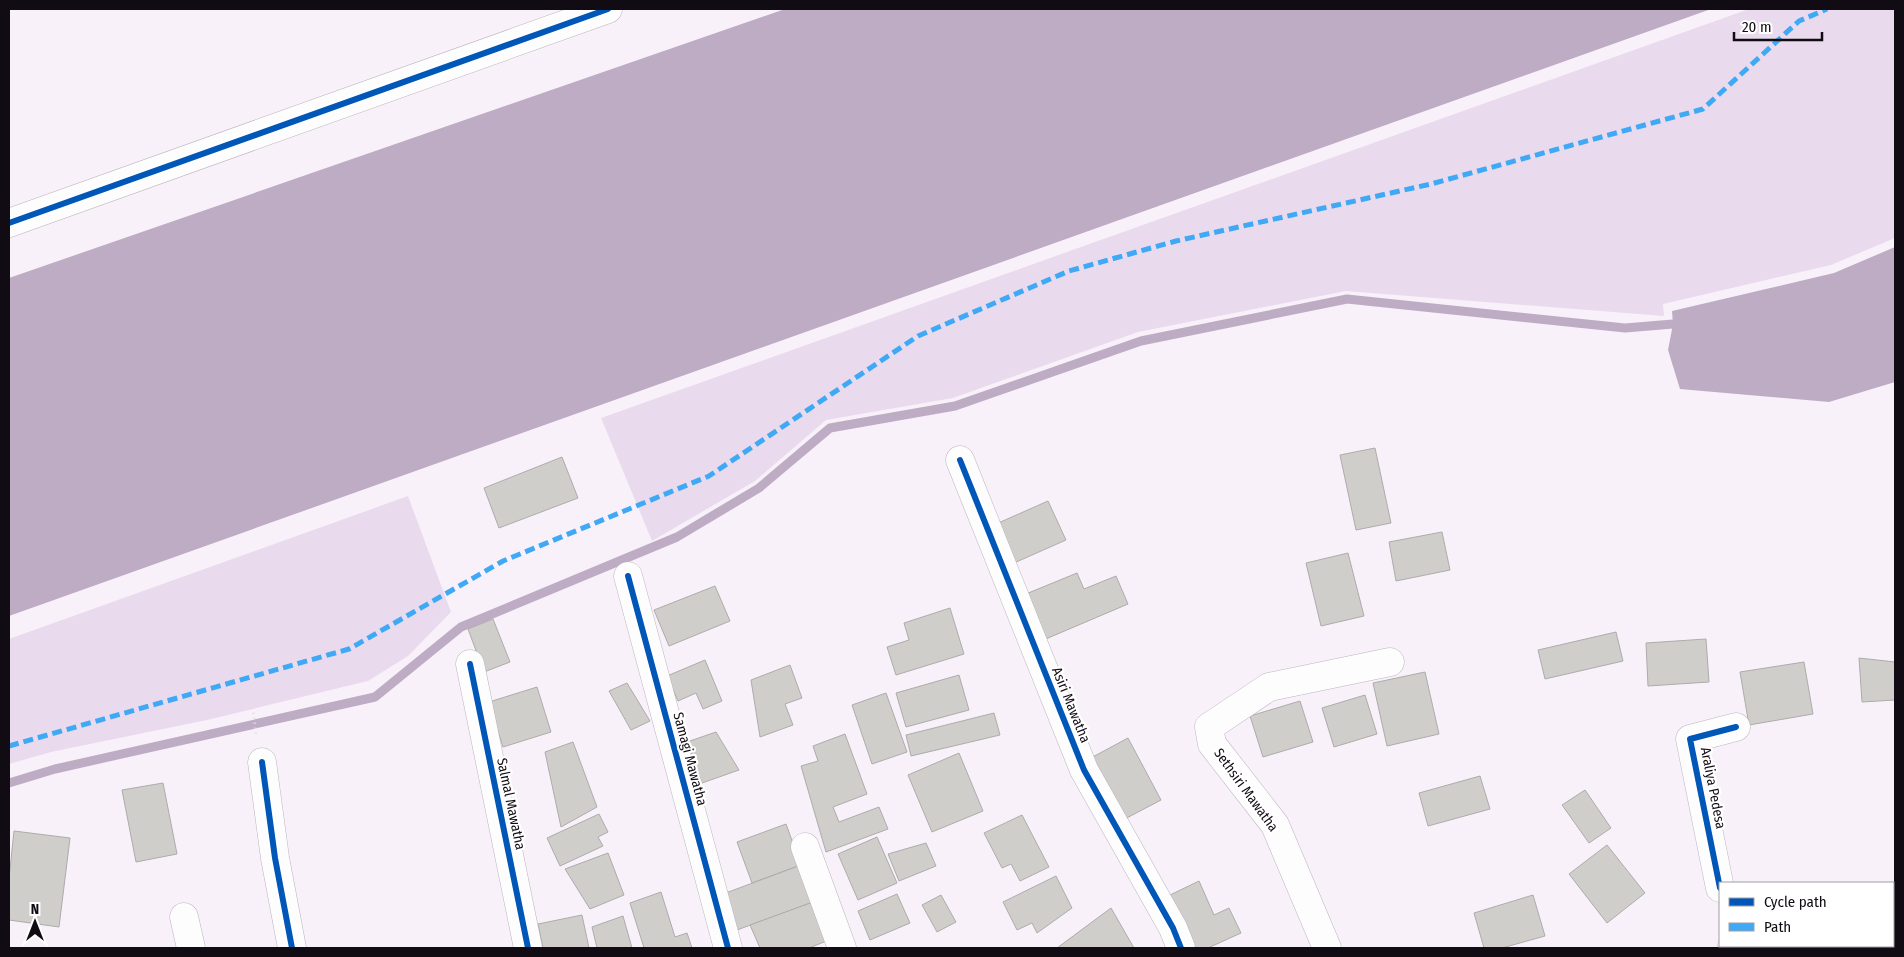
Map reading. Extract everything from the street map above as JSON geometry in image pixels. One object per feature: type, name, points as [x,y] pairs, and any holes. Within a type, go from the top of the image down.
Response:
[{"type":"street","points":[[9,223],[608,9]]},
{"type":"street","name":"Asiri Mawatha","points":[[960,460],[1084,770],[1173,928],[1181,948]]},
{"type":"street","name":"Samagi Mawatha","points":[[628,576],[728,948]]},
{"type":"street","name":"Sethsiri Mawatha","points":[[1327,948],[1275,825],[1212,744],[1209,726],[1269,687],[1390,662]]},
{"type":"street","name":"Salmal Mawatha","points":[[470,664],[528,948]]},
{"type":"street","name":"Araliya Pedesa","points":[[1719,883],[1690,738],[1736,726]]},
{"type":"street","points":[[262,762],[292,948]]},
{"type":"street","points":[[805,847],[842,948]]},
{"type":"street","points":[[184,917],[191,948]]},
{"type":"path","points":[[249,678],[256,735]]},
{"type":"shaded area","points":[[785,9],[1711,9],[9,616],[9,278]]},
{"type":"shaded area","points":[[1749,9],[1895,9],[1895,238],[1831,265],[1663,304],[1664,316],[1346,291],[1138,332],[953,398],[826,420],[755,481],[652,541],[601,418]]},
{"type":"shaded area","points":[[1895,247],[1895,382],[1829,402],[1680,389],[1668,350],[1673,324],[1672,311],[1834,273]]},
{"type":"shaded area","points":[[408,496],[451,612],[408,656],[368,681],[207,720],[51,752],[9,764],[9,639]]},
{"type":"building","points":[[1375,448],[1391,523],[1356,530],[1340,455]]},
{"type":"building","points":[[562,457],[578,498],[499,528],[484,488]]},
{"type":"building","points":[[1048,501],[1066,540],[1014,563],[996,524]]},
{"type":"building","points":[[1442,532],[1450,570],[1396,581],[1389,542]]},
{"type":"building","points":[[1348,553],[1364,616],[1321,626],[1306,563]]},
{"type":"building","points":[[1077,573],[1084,589],[1116,576],[1128,604],[1041,641],[1021,596]]},
{"type":"building","points":[[715,586],[730,621],[669,646],[654,610]]},
{"type":"building","points":[[950,608],[964,654],[896,675],[887,647],[909,640],[904,623]]},
{"type":"building","points":[[493,619],[510,662],[484,672],[468,629]]},
{"type":"building","points":[[1616,632],[1623,661],[1545,679],[1538,650]]},
{"type":"building","points":[[1706,639],[1709,682],[1648,686],[1646,643]]},
{"type":"building","points":[[1859,658],[1895,662],[1895,700],[1862,702]]},
{"type":"building","points":[[705,660],[722,701],[703,709],[696,693],[678,701],[667,676]]},
{"type":"building","points":[[1804,662],[1813,714],[1749,725],[1740,672]]},
{"type":"building","points":[[790,665],[802,698],[785,704],[793,725],[760,737],[751,680]]},
{"type":"building","points":[[1425,672],[1439,734],[1387,746],[1373,683]]},
{"type":"building","points":[[959,675],[969,710],[906,727],[896,693]]},
{"type":"building","points":[[627,683],[650,721],[631,730],[609,691]]},
{"type":"building","points":[[537,687],[551,732],[503,747],[489,702]]},
{"type":"building","points":[[886,693],[907,752],[872,764],[852,705]]},
{"type":"building","points":[[1365,695],[1377,734],[1334,747],[1322,708]]},
{"type":"building","points":[[1300,701],[1313,742],[1263,757],[1250,716]]},
{"type":"building","points":[[994,713],[1000,735],[911,756],[906,735]]},
{"type":"building","points":[[716,732],[739,770],[702,783],[687,742]]},
{"type":"building","points":[[845,734],[867,794],[833,807],[839,822],[879,807],[888,829],[826,852],[801,766],[818,761],[813,746]]},
{"type":"building","points":[[1128,738],[1161,800],[1121,821],[1089,759]]},
{"type":"building","points":[[573,742],[597,807],[561,827],[545,752]]},
{"type":"building","points":[[959,753],[983,811],[932,832],[908,775]]},
{"type":"building","points":[[1480,776],[1490,809],[1428,826],[1419,793]]},
{"type":"building","points":[[163,783],[177,854],[136,862],[122,790]]},
{"type":"building","points":[[1585,790],[1611,828],[1589,843],[1562,805]]},
{"type":"building","points":[[599,814],[608,832],[598,837],[603,846],[560,866],[547,838]]},
{"type":"building","points":[[1022,815],[1049,867],[1020,881],[1011,864],[1002,868],[984,833]]},
{"type":"building","points":[[786,824],[801,865],[752,883],[737,842]]},
{"type":"building","points":[[14,831],[70,838],[59,927],[9,920],[9,879]]},
{"type":"building","points":[[877,837],[897,883],[858,900],[838,854]]},
{"type":"building","points":[[926,843],[936,866],[899,881],[888,854]]},
{"type":"building","points":[[1607,845],[1645,893],[1607,923],[1569,874]]},
{"type":"building","points":[[608,853],[624,895],[590,909],[565,869]]},
{"type":"building","points":[[801,865],[813,902],[737,930],[723,894]]},
{"type":"building","points":[[1056,876],[1072,908],[1037,933],[1032,923],[1017,930],[1003,902]]},
{"type":"building","points":[[1199,881],[1214,915],[1229,908],[1241,933],[1208,948],[1192,948],[1168,896]]},
{"type":"building","points":[[661,892],[675,937],[687,933],[692,948],[644,948],[630,903]]},
{"type":"building","points":[[897,894],[910,923],[870,940],[858,911]]},
{"type":"building","points":[[941,895],[956,922],[937,932],[922,905]]},
{"type":"building","points":[[1533,895],[1545,936],[1502,948],[1484,948],[1474,913]]},
{"type":"building","points":[[813,902],[829,940],[809,948],[760,948],[750,925]]},
{"type":"building","points":[[1111,908],[1134,948],[1057,948]]},
{"type":"building","points":[[582,915],[589,948],[543,948],[538,924]]},
{"type":"building","points":[[623,916],[632,948],[597,948],[592,927]]},
{"type":"building","points":[[1824,947],[1825,948],[1769,948]]},
{"type":"waterway","points":[[9,783],[55,769],[375,697],[461,627],[677,537],[759,488],[830,428],[955,406],[1141,341],[1347,299],[1625,328],[1673,324]]},
{"type":"marked path","points":[[9,746],[349,649],[503,561],[709,476],[918,336],[1069,271],[1176,241],[1431,184],[1703,109],[1799,21],[1827,9]]},
{"type":"cycle path","points":[[9,223],[608,9]]},
{"type":"cycle path","points":[[960,460],[1084,770],[1173,928],[1181,948]]},
{"type":"cycle path","points":[[628,576],[728,948]]},
{"type":"cycle path","points":[[470,664],[528,948]]},
{"type":"cycle path","points":[[1719,883],[1690,739],[1736,727]]},
{"type":"cycle path","points":[[262,762],[275,858],[292,948]]}]
